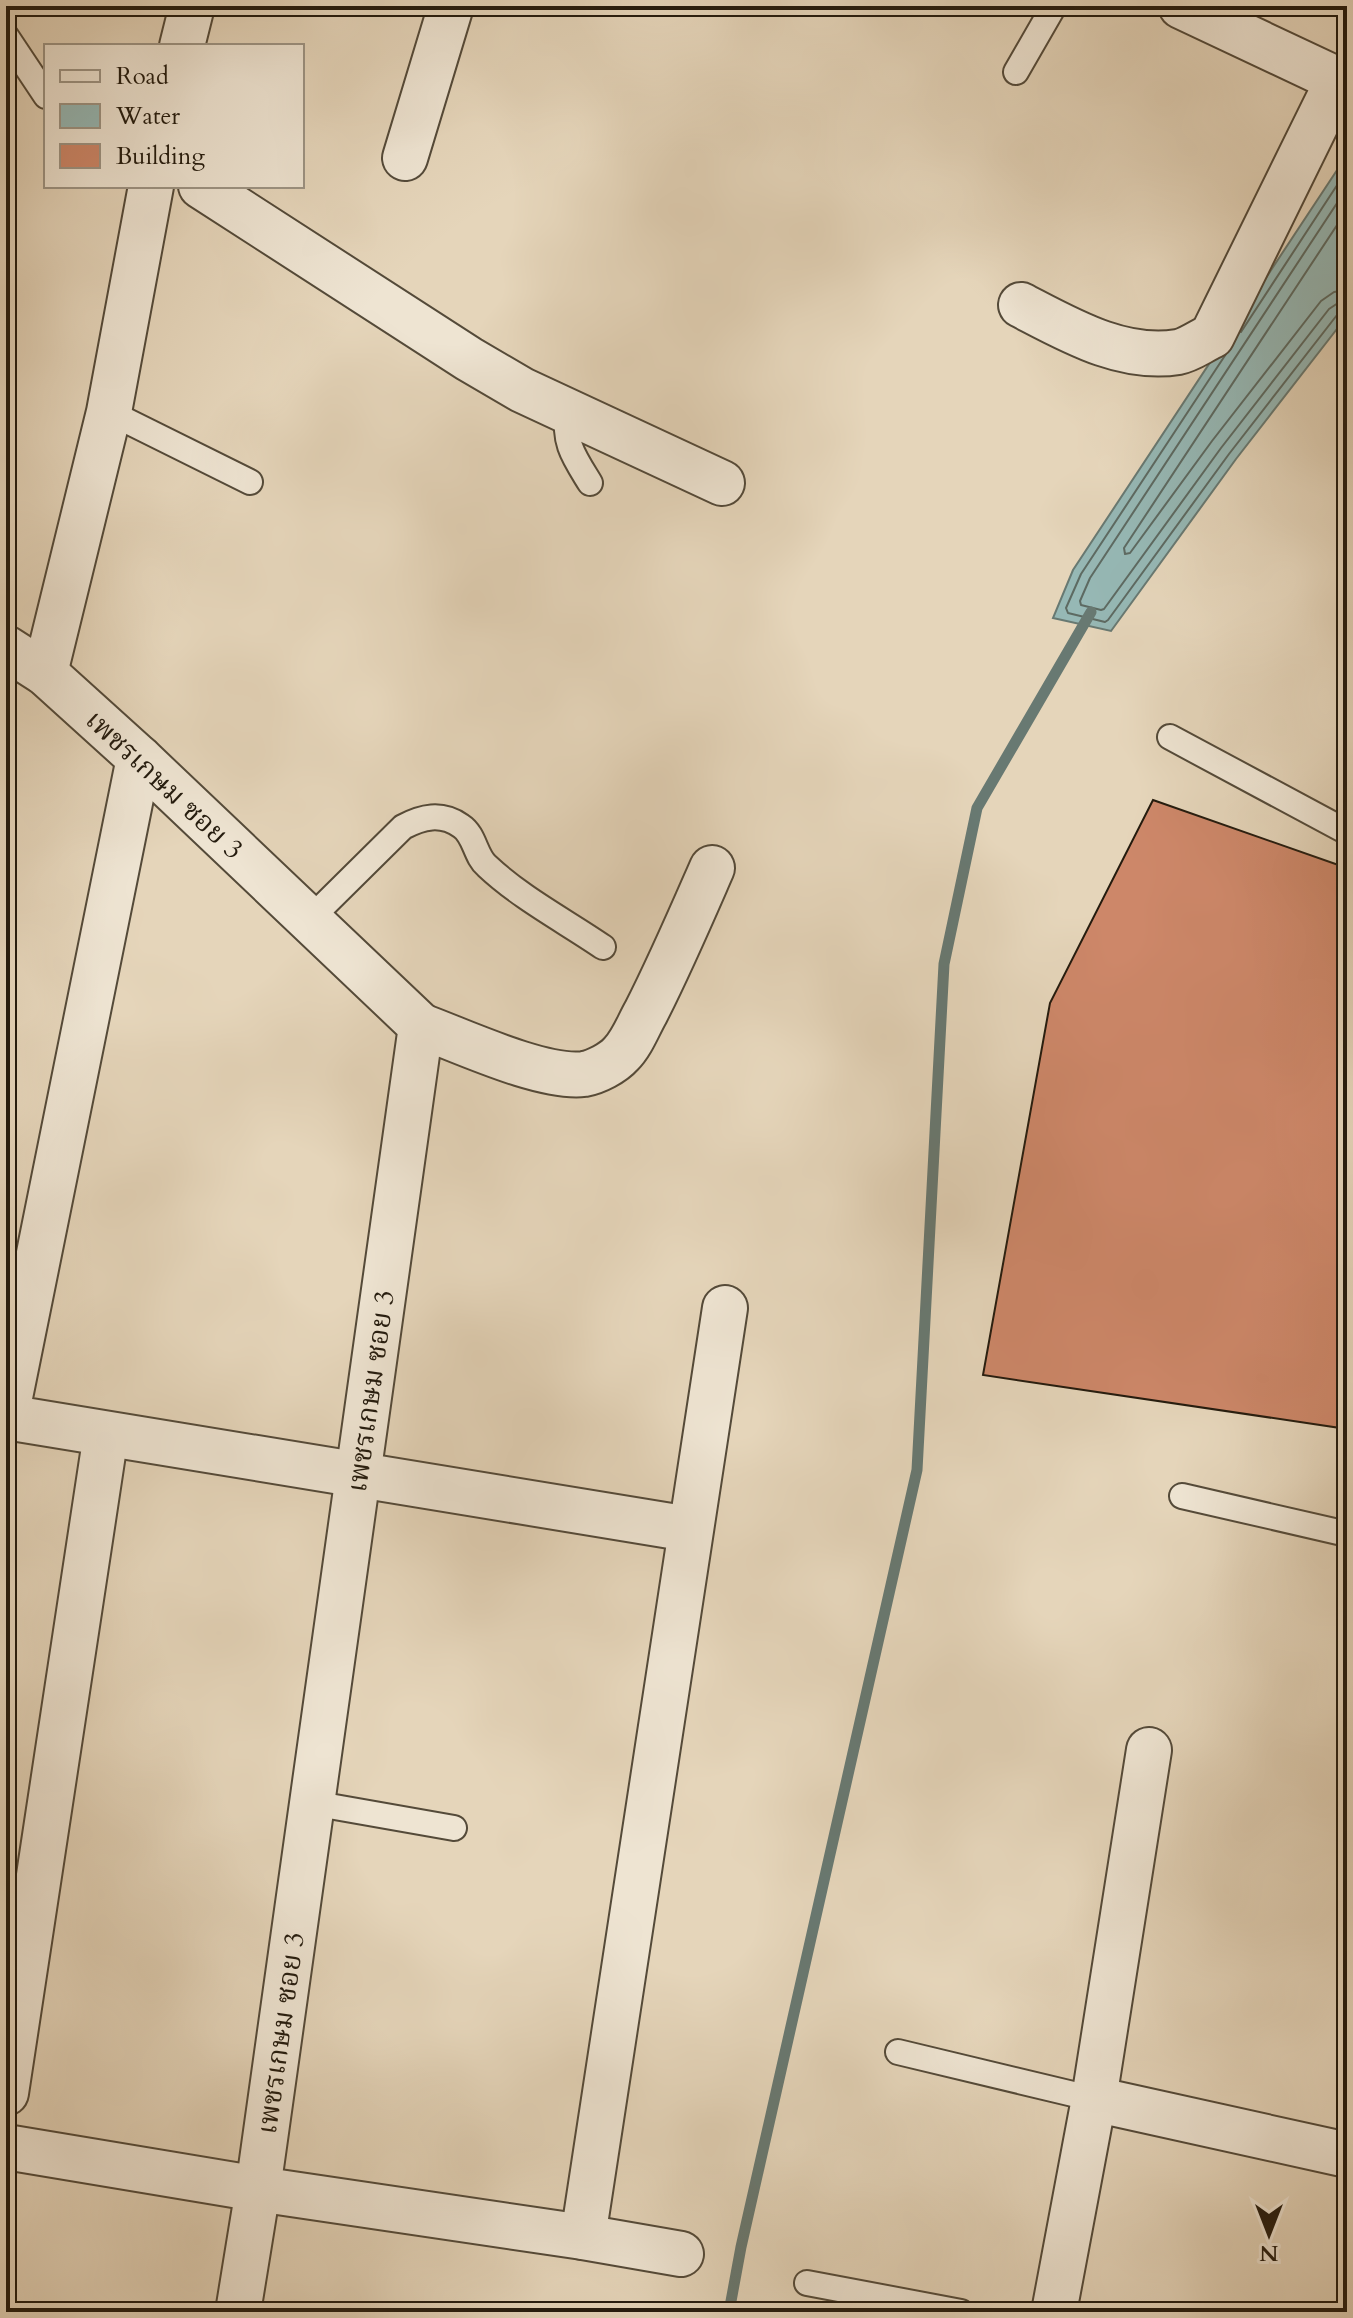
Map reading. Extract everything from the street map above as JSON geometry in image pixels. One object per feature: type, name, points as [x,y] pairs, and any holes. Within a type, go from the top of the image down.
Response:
[{"type":"street","points":[[182,44],[192,6]]},
{"type":"street","points":[[405,158],[451,6]]},
{"type":"street","points":[[1021,305],[1076,334],[1139,354],[1181,351],[1212,336],[1343,75],[1181,6]]},
{"type":"street","points":[[45,673],[109,412],[151,188]]},
{"type":"street","points":[[204,188],[522,390],[722,483]]},
{"type":"street","name":"เพชรเกษม ซอย 3","points":[[6,648],[45,673],[139,758],[421,1026],[258,2189],[238,2312]]},
{"type":"street","points":[[139,758],[6,1417],[689,1529]]},
{"type":"street","points":[[421,1026],[532,1067],[561,1074],[585,1074],[598,1069],[619,1057],[627,1047],[655,994],[712,868]]},
{"type":"street","points":[[583,2237],[725,1308]]},
{"type":"street","points":[[6,2093],[106,1434]]},
{"type":"street","points":[[1054,2312],[1094,2099],[1149,1750]]},
{"type":"street","points":[[1094,2099],[1347,2155]]},
{"type":"street","points":[[6,2147],[681,2254]]},
{"type":"lane","points":[[1016,72],[1054,6]]},
{"type":"lane","points":[[6,36],[44,93]]},
{"type":"lane","points":[[568,411],[565,427],[567,439],[573,456],[590,483]]},
{"type":"lane","points":[[109,412],[250,482]]},
{"type":"lane","points":[[1170,737],[1347,832]]},
{"type":"lane","points":[[309,920],[403,827],[422,817],[441,817],[462,826],[474,843],[481,861],[489,869],[603,947]]},
{"type":"lane","points":[[1182,1496],[1347,1534]]},
{"type":"lane","points":[[312,1803],[454,1828]]},
{"type":"lane","points":[[898,2052],[1094,2099]]},
{"type":"lane","points":[[807,2283],[961,2312]]},
{"type":"water","points":[[1347,155],[1347,316],[1236,459],[1111,631],[1053,618],[1073,570]]},
{"type":"building","points":[[1153,800],[1347,868],[1347,1429],[983,1375],[1050,1003]]},
{"type":"waterway","points":[[729,2312],[741,2247],[917,1470],[944,964],[977,808],[1091,612]]}]
